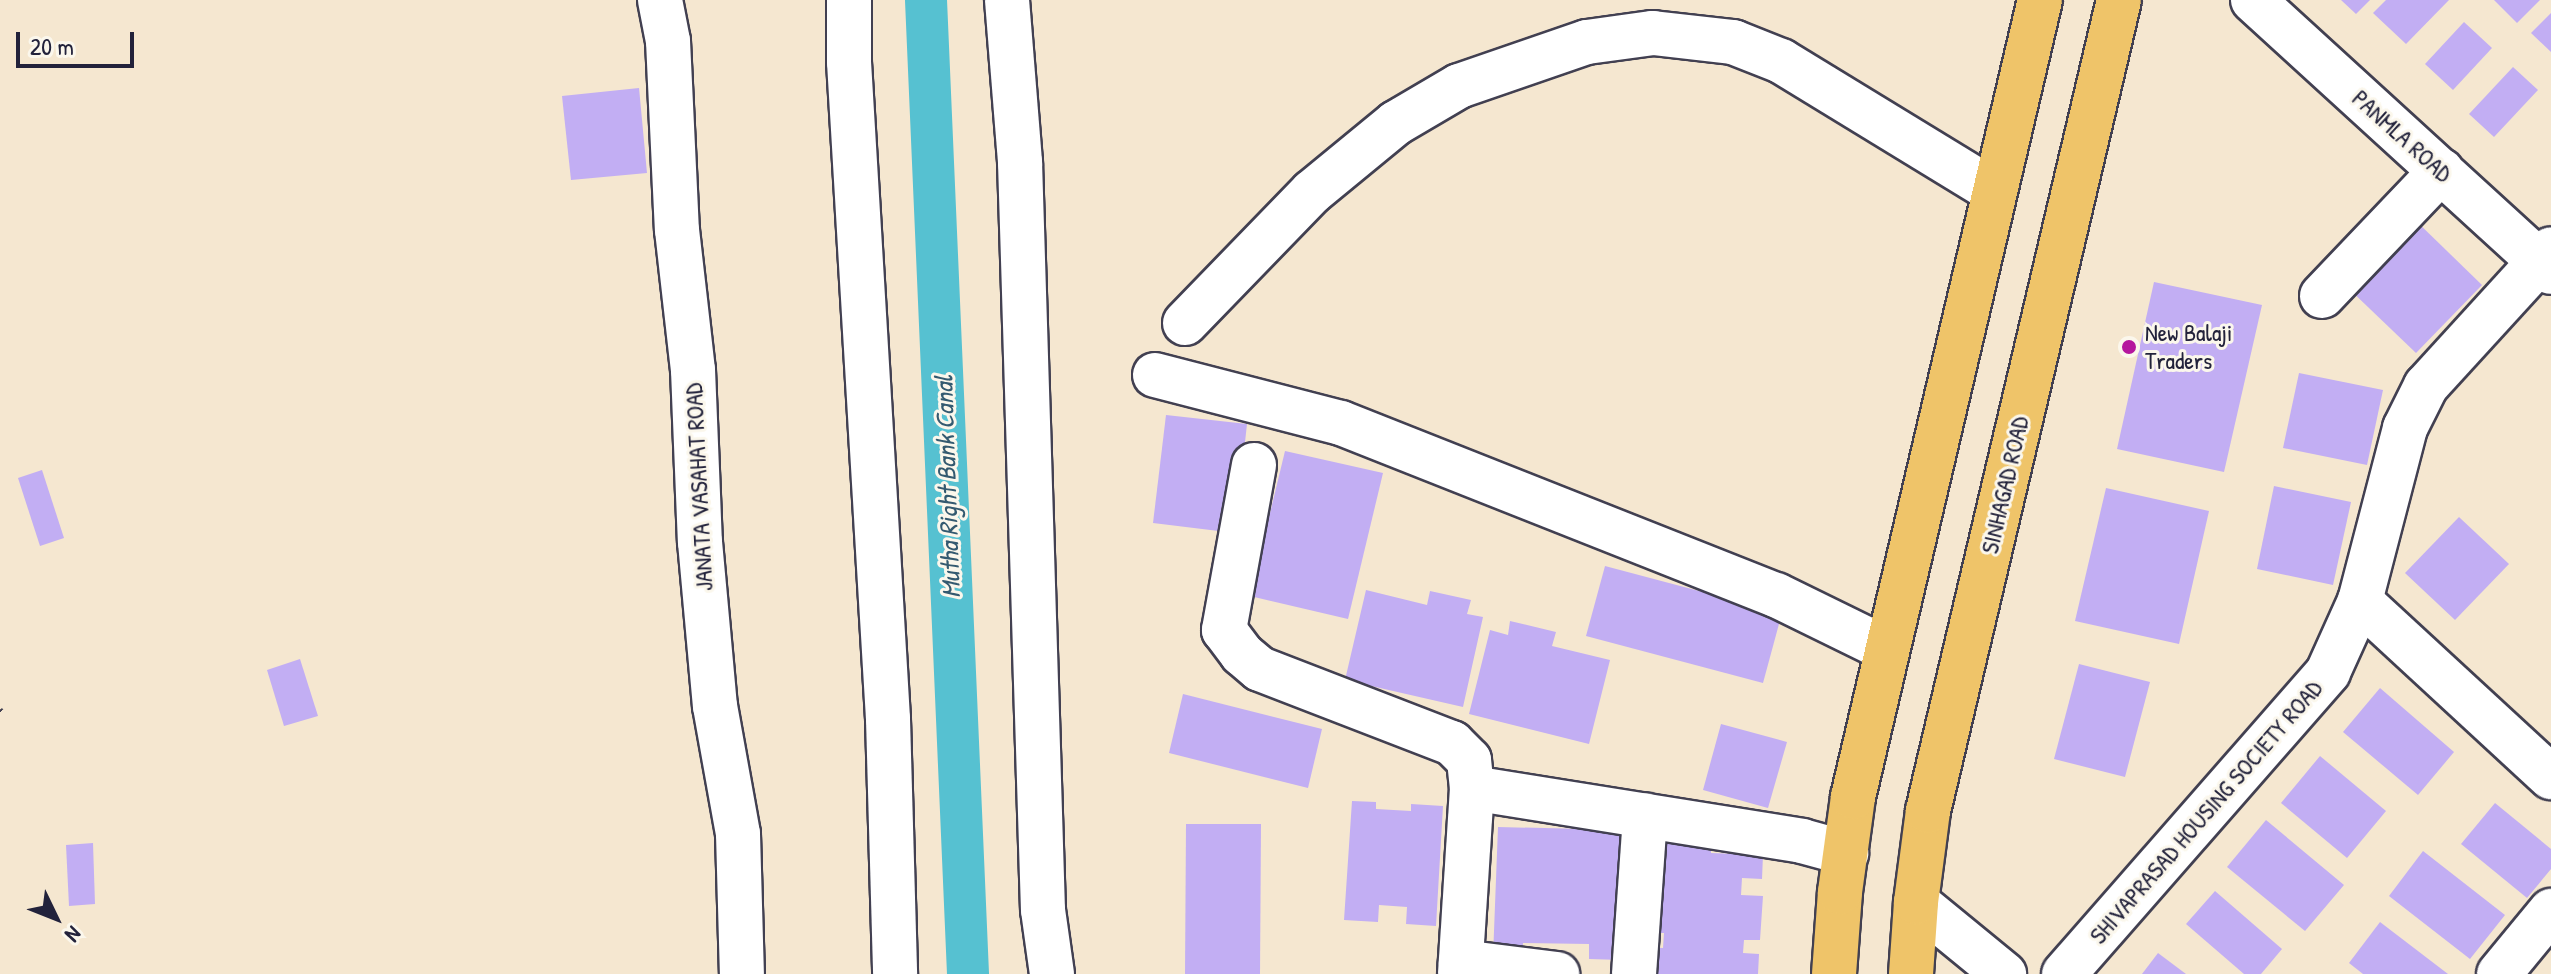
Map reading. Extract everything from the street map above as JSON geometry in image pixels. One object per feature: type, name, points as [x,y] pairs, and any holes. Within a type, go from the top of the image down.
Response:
[{"type":"main road","points":[[1834,974],[1853,797],[2040,0]]},
{"type":"main road","name":"SINHAGAD ROAD","points":[[1911,974],[1916,902],[1928,811],[2119,0]]},
{"type":"street","name":"JANATA VASAHAT ROAD","points":[[660,0],[668,41],[677,230],[693,370],[700,542],[715,706],[738,834],[742,974]]},
{"type":"street","points":[[849,0],[849,62],[888,719],[895,974]]},
{"type":"street","points":[[1007,0],[1020,162],[1043,910],[1052,974]]},
{"type":"street","name":"PANMLA ROAD","points":[[2253,0],[2441,171],[2547,260]]},
{"type":"street","points":[[1185,323],[1312,192],[1396,123],[1459,86],[1587,42],[1653,33],[1733,42],[1781,61],[1994,191]]},
{"type":"street","points":[[2322,296],[2441,171]]},
{"type":"street","name":"SHIVAPRASAD HOUSING SOCIETY ROAD","points":[[2064,974],[2328,672],[2360,601],[2405,428],[2426,386],[2547,260]]},
{"type":"street","points":[[1155,375],[1341,423],[1776,595],[1886,649]]},
{"type":"street","points":[[1254,465],[1224,630],[1242,654],[1260,669],[1452,743],[1469,760],[1472,788],[1461,968],[1557,974]]},
{"type":"street","points":[[2360,601],[2551,777]]},
{"type":"street","points":[[1472,788],[1802,841],[1846,853]]},
{"type":"street","points":[[1634,974],[1645,815]]},
{"type":"street","points":[[1916,902],[2004,974]]},
{"type":"street","points":[[2499,974],[2551,911]]},
{"type":"building","points":[[2341,0],[2370,0],[2356,14]]},
{"type":"building","points":[[2386,0],[2449,0],[2406,44],[2373,13]]},
{"type":"building","points":[[2494,0],[2540,0],[2517,23]]},
{"type":"building","points":[[2551,13],[2551,52],[2531,33]]},
{"type":"building","points":[[2464,22],[2492,48],[2453,90],[2425,64]]},
{"type":"building","points":[[2513,67],[2538,90],[2494,137],[2469,114]]},
{"type":"building","points":[[639,88],[647,173],[571,180],[562,96]]},
{"type":"building","points":[[2412,217],[2482,285],[2416,353],[2346,286]]},
{"type":"building","points":[[2154,282],[2262,305],[2224,472],[2117,449]]},
{"type":"building","points":[[2299,373],[2383,390],[2367,465],[2283,448]]},
{"type":"building","points":[[1166,415],[1247,424],[1235,533],[1153,523]]},
{"type":"building","points":[[1285,451],[1383,473],[1348,619],[1250,596]]},
{"type":"building","points":[[42,470],[64,538],[40,546],[18,478]]},
{"type":"building","points":[[2274,486],[2351,502],[2333,585],[2257,569]]},
{"type":"building","points":[[2106,488],[2209,511],[2179,644],[2075,621]]},
{"type":"building","points":[[2459,517],[2509,564],[2455,620],[2405,573]]},
{"type":"building","points":[[1605,566],[1782,613],[1763,683],[1586,636]]},
{"type":"building","points":[[1366,590],[1427,605],[1430,591],[1471,600],[1467,614],[1483,617],[1463,707],[1345,680]]},
{"type":"building","points":[[1510,621],[1556,632],[1552,646],[1610,660],[1589,744],[1469,714],[1490,630],[1508,635]]},
{"type":"building","points":[[300,659],[318,716],[284,726],[267,670]]},
{"type":"building","points":[[2079,664],[2150,682],[2125,777],[2054,759]]},
{"type":"building","points":[[2380,688],[2454,752],[2418,795],[2343,732]]},
{"type":"building","points":[[1183,694],[1322,729],[1308,788],[1169,753]]},
{"type":"building","points":[[1721,724],[1787,742],[1768,808],[1703,790]]},
{"type":"building","points":[[2320,756],[2386,811],[2347,858],[2281,803]]},
{"type":"building","points":[[1352,801],[1376,802],[1376,809],[1411,811],[1411,804],[1443,806],[1436,926],[1406,924],[1407,907],[1379,905],[1378,922],[1344,920]]},
{"type":"building","points":[[2495,803],[2551,849],[2551,869],[2527,898],[2461,844]]},
{"type":"building","points":[[2266,820],[2344,885],[2305,931],[2227,867]]},
{"type":"building","points":[[1186,824],[1261,824],[1260,974],[1185,974]]},
{"type":"building","points":[[1498,827],[1626,830],[1621,960],[1589,959],[1589,944],[1523,943],[1522,957],[1493,957]]},
{"type":"building","points":[[93,843],[95,904],[69,906],[66,845]]},
{"type":"building","points":[[1653,843],[1711,845],[1711,853],[1763,855],[1762,879],[1742,878],[1741,895],[1763,896],[1760,940],[1744,940],[1743,953],[1759,954],[1758,974],[1643,974],[1644,947],[1663,948],[1664,933],[1649,933]]},
{"type":"building","points":[[2423,851],[2505,915],[2470,959],[2389,896]]},
{"type":"building","points":[[2215,891],[2282,949],[2261,974],[2244,974],[2186,924]]},
{"type":"building","points":[[2380,922],[2448,974],[2363,974],[2349,963]]},
{"type":"building","points":[[2158,953],[2186,974],[2142,974]]},
{"type":"waterway","name":"Mutha Right Bank Canal","points":[[926,0],[968,974]]},
{"type":"place","name":"New Balaji Traders","points":[[2129,347]]}]
